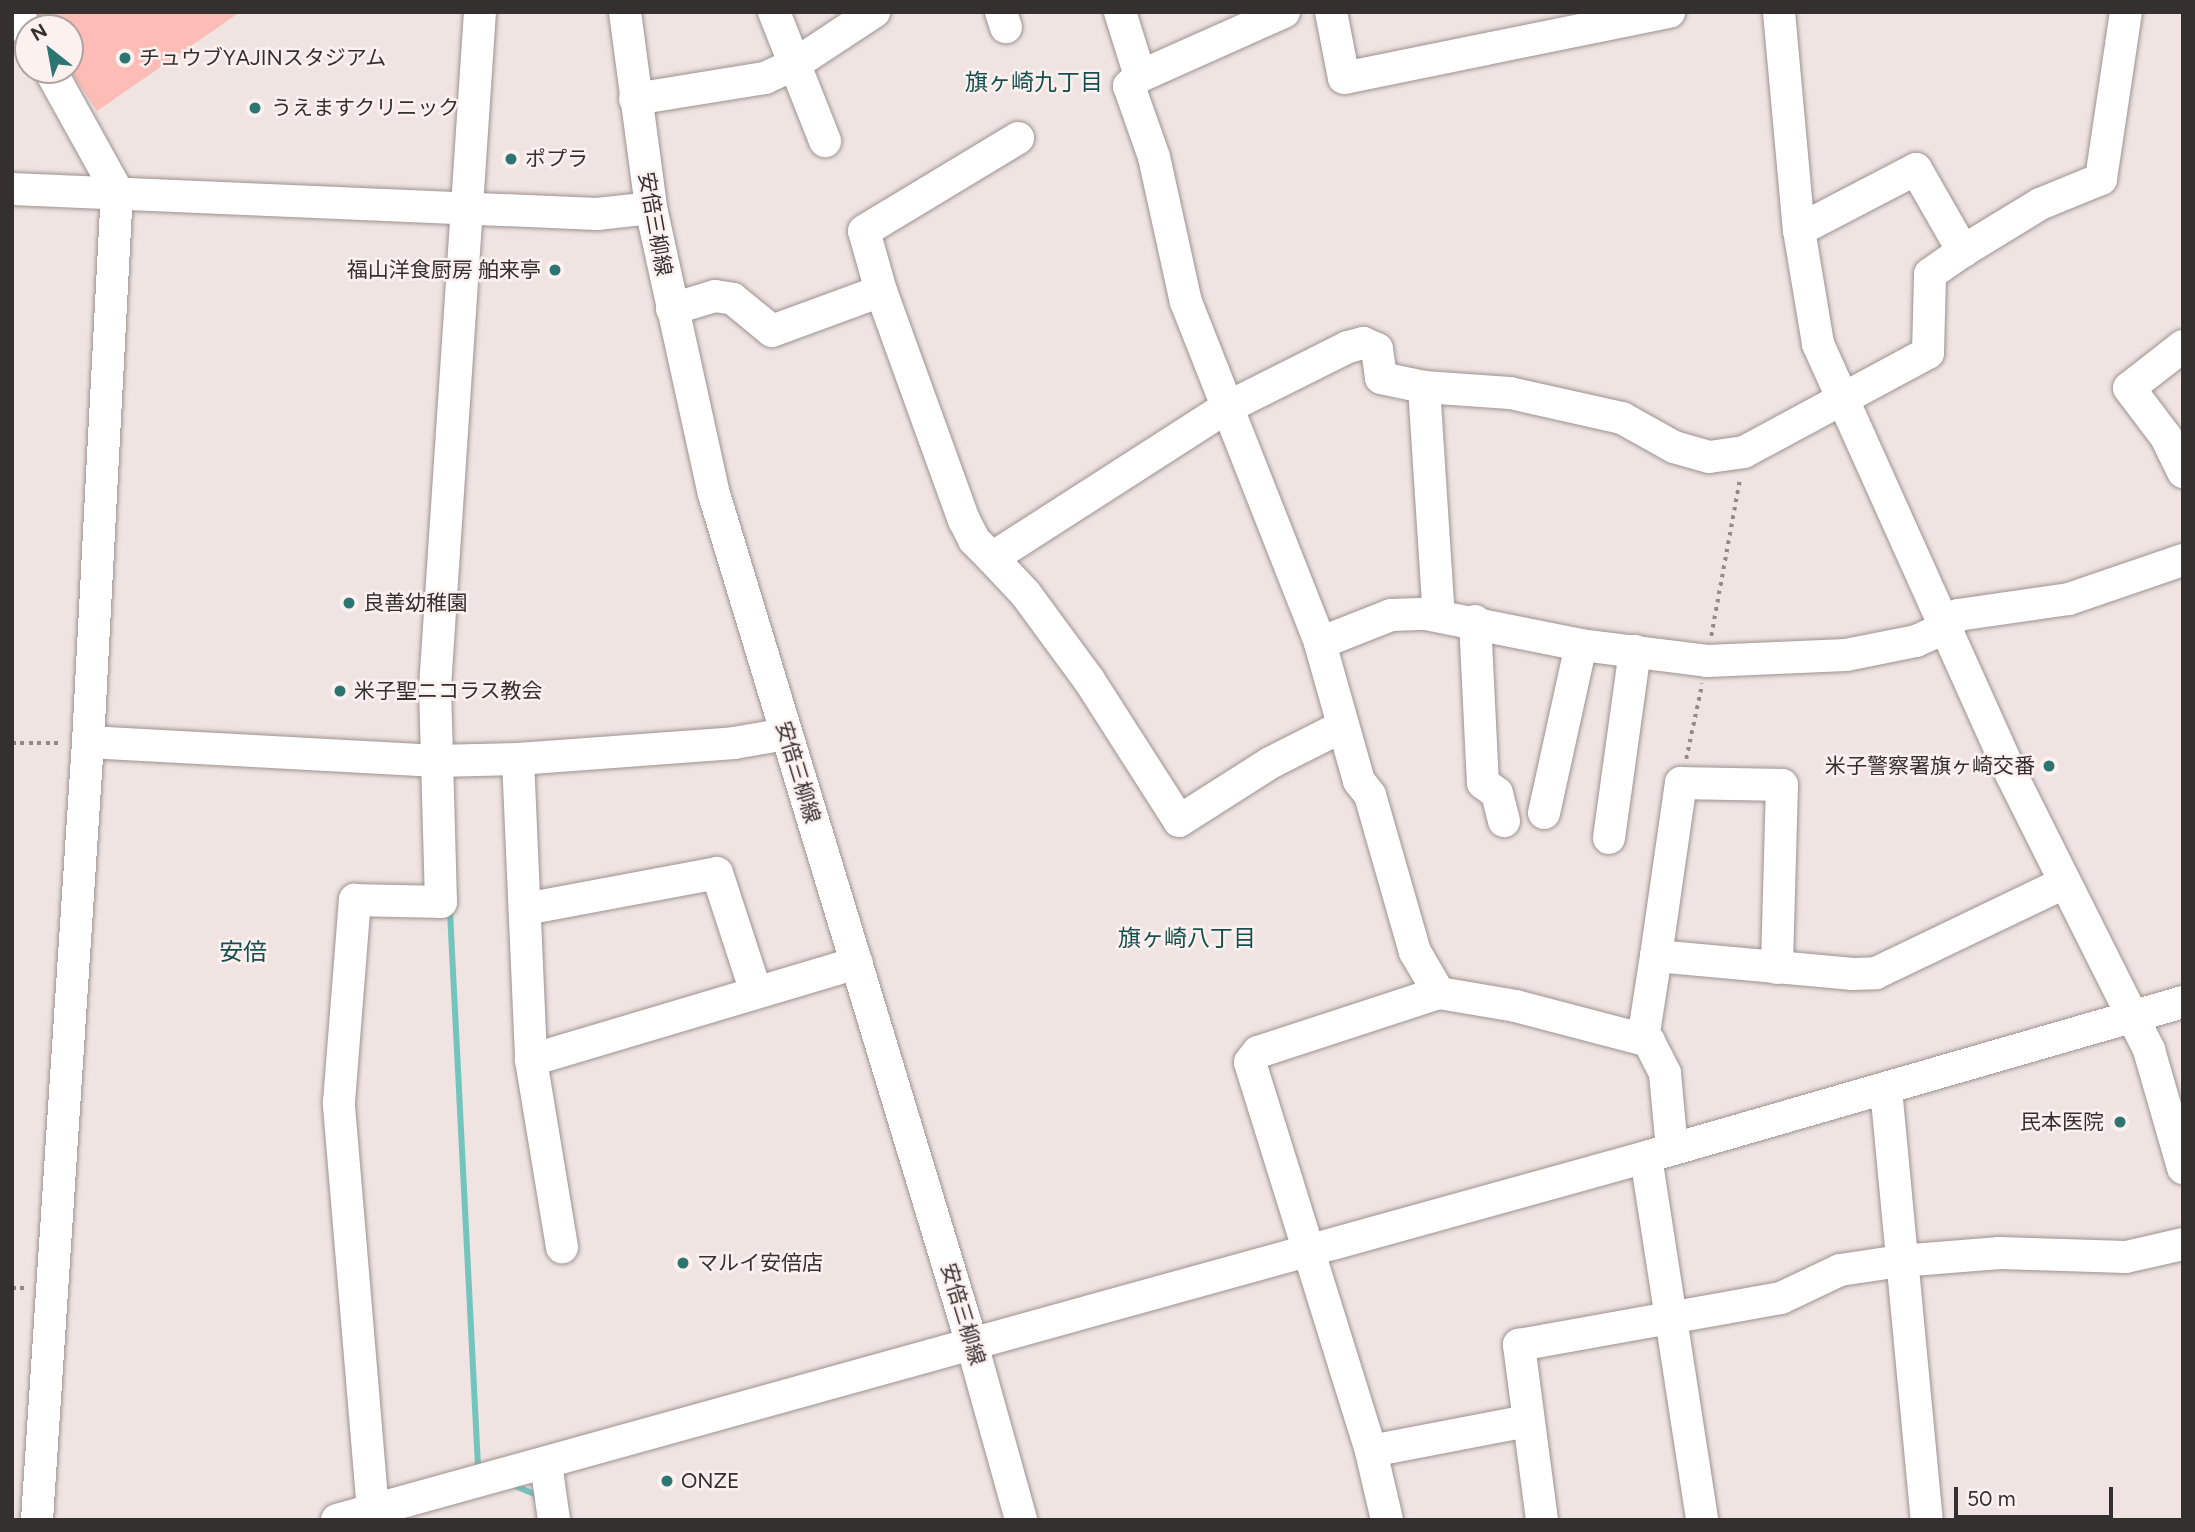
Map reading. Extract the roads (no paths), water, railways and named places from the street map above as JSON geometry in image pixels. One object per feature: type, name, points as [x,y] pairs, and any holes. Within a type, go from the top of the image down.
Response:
[{"type":"street","points":[[480,12],[469,209],[435,687],[441,902],[355,900],[339,1102],[352,1517],[1659,1153],[2183,1002]]},
{"type":"street","name":"安倍三柳線","points":[[625,12],[651,208],[671,309],[714,494],[972,1343],[1021,1520]]},
{"type":"street","points":[[774,12],[825,141]]},
{"type":"street","points":[[635,99],[765,78],[795,64],[874,12]]},
{"type":"street","points":[[1120,12],[1140,76]]},
{"type":"street","points":[[1284,12],[1236,21],[1140,76],[1129,86],[1154,157],[1186,302],[1320,643],[1359,781],[1370,795],[1415,952],[1439,993]]},
{"type":"street","points":[[1331,12],[1344,78],[1669,12]]},
{"type":"street","points":[[1779,12],[1799,230],[1818,344],[1945,628],[2064,883],[2149,1050],[2183,1168]]},
{"type":"street","points":[[992,558],[1226,408],[1348,346],[1363,343],[1377,349],[1381,378],[1424,387],[1510,393],[1622,418],[1674,447],[1709,457],[1744,452],[1841,396],[1928,353],[1930,274],[2040,204],[2101,179],[2126,12]]},
{"type":"street","points":[[37,1520],[88,743],[117,191],[58,84]]},
{"type":"street","points":[[1018,138],[864,231],[881,291],[964,520],[974,540],[1025,593],[1089,680],[1179,821],[1270,763],[1343,726]]},
{"type":"street","points":[[1799,230],[1916,169],[1963,251]]},
{"type":"street","points":[[12,189],[117,191],[597,214],[651,208]]},
{"type":"street","points":[[671,309],[715,296],[733,299],[772,331],[881,291]]},
{"type":"street","points":[[2183,346],[2129,388],[2166,437],[2183,472]]},
{"type":"street","points":[[1424,387],[1439,615]]},
{"type":"street","points":[[1320,643],[1391,615],[1439,615],[1580,645],[1707,661],[1846,655],[1916,641],[1945,628],[1958,615],[2069,598],[2183,560]]},
{"type":"street","points":[[1475,621],[1483,783],[1497,793],[1504,821]]},
{"type":"street","points":[[1544,813],[1580,645]]},
{"type":"street","points":[[1609,838],[1635,651]]},
{"type":"street","points":[[88,743],[437,761],[518,759],[734,743],[786,734]]},
{"type":"street","points":[[518,759],[531,1060],[562,1247]]},
{"type":"street","points":[[1643,1039],[1681,783],[1782,785],[1777,968]]},
{"type":"street","points":[[525,909],[717,873],[756,992]]},
{"type":"street","points":[[1656,956],[1777,968],[1876,972],[2064,883]]},
{"type":"street","points":[[531,1060],[857,963]]},
{"type":"street","points":[[1387,1520],[1371,1451],[1311,1250],[1250,1062],[1258,1052],[1439,993],[1492,1001],[1643,1039],[1659,1054],[1665,1073],[1659,1153],[1672,1318],[1702,1520]]},
{"type":"street","points":[[1886,1089],[1900,1261],[1927,1520]]},
{"type":"street","points":[[1542,1520],[1519,1345],[1781,1298],[1840,1270],[1900,1261],[2000,1252],[2126,1257],[2183,1244]]},
{"type":"street","points":[[1371,1451],[1527,1421]]},
{"type":"street","points":[[546,1463],[554,1520]]},
{"type":"waterway","points":[[450,912],[478,1466]]},
{"type":"waterway","points":[[513,1485],[536,1495],[537,1500]]},
{"type":"place","name":"チュウブYAJINスタジアム","points":[[125,58]]},
{"type":"place","name":"うえますクリニック","points":[[255,108]]},
{"type":"place","name":"ポプラ","points":[[511,159]]},
{"type":"place","name":"福山洋食厨房 舶来亭","points":[[555,270]]},
{"type":"place","name":"良善幼稚園","points":[[349,603]]},
{"type":"place","name":"米子聖ニコラス教会","points":[[340,691]]},
{"type":"place","name":"米子警察署旗ヶ崎交番","points":[[2049,766]]},
{"type":"place","name":"民本医院","points":[[2120,1122]]},
{"type":"place","name":"マルイ安倍店","points":[[683,1263]]},
{"type":"place","name":"ONZE","points":[[667,1481]]},
{"type":"district","name":"旗ヶ崎九丁目","points":[[1034,82]]},
{"type":"district","name":"旗ヶ崎八丁目","points":[[1187,938]]},
{"type":"district","name":"安倍","points":[[243,952]]}]
